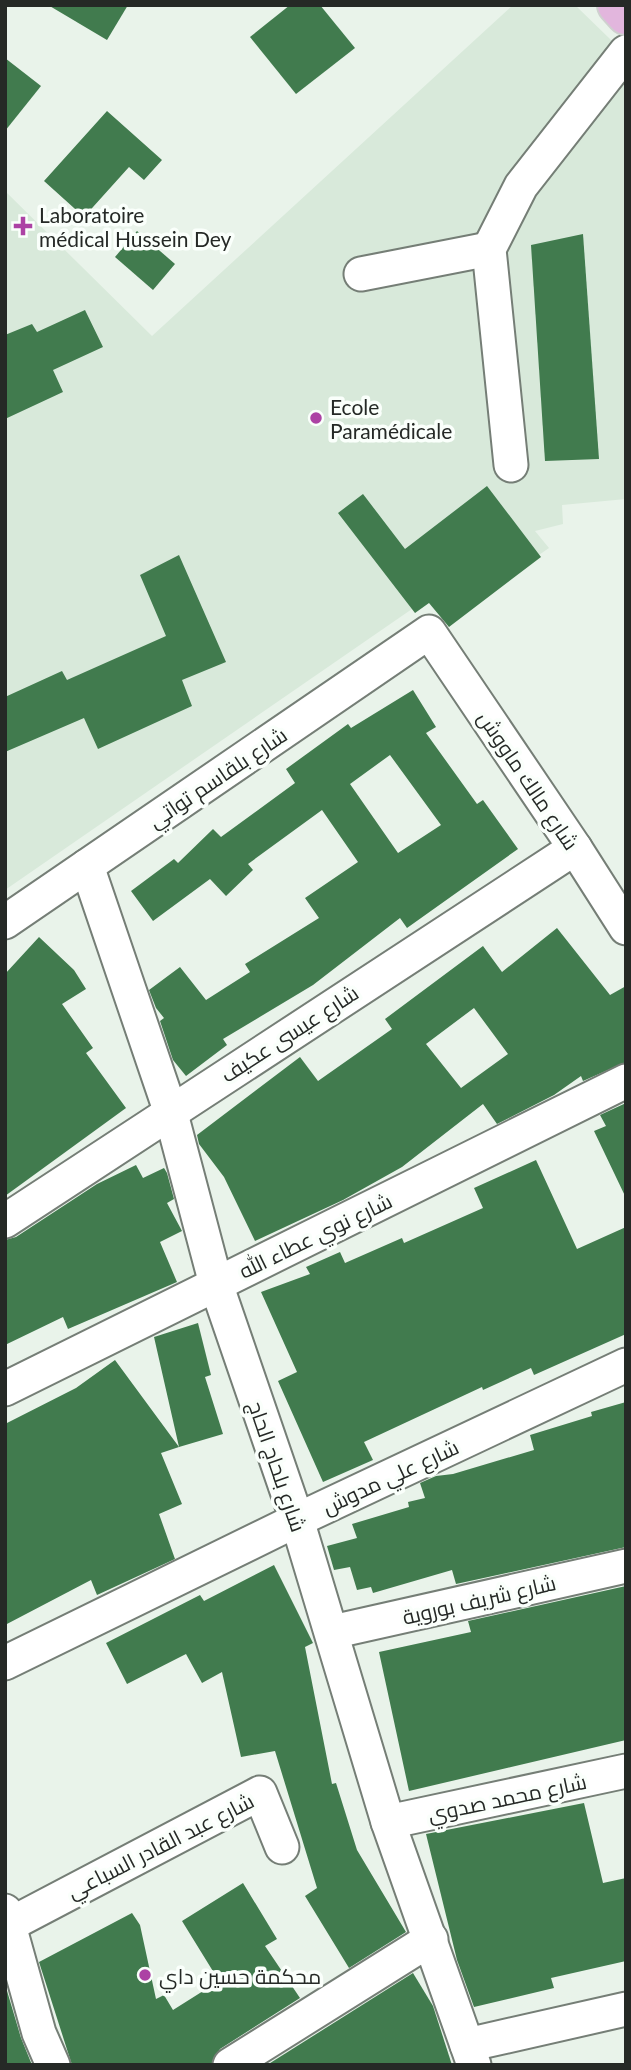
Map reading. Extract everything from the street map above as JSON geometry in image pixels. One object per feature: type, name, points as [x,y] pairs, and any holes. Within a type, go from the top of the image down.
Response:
[{"type":"main road","points":[[617,5],[626,15]]},
{"type":"street","points":[[511,465],[489,249],[521,186],[626,52]]},
{"type":"street","points":[[361,274],[489,249]]},
{"type":"street","name":"شارع مالك ماووش","points":[[429,632],[626,928]]},
{"type":"street","name":"شارع بلقاسم تواتي","points":[[5,922],[429,632]]},
{"type":"street","name":"شارع عيسى عكيف","points":[[5,1221],[170,1110],[575,848]]},
{"type":"street","name":"شارع بلحاج الحاج","points":[[87,866],[170,1110],[216,1284],[297,1520],[388,1822],[471,2055]]},
{"type":"street","name":"شارع نوي عطاء الله","points":[[5,1389],[626,1081]]},
{"type":"street","name":"شارع علي مدوش","points":[[5,1663],[297,1520],[626,1365]]},
{"type":"street","name":"شارع شريف بوروية","points":[[332,1632],[626,1566]]},
{"type":"street","name":"شارع محمد صدوي","points":[[388,1822],[626,1772]]},
{"type":"street","name":"شارع عبد القادر السباعي","points":[[53,2065],[39,2033],[6,1920],[260,1793],[282,1847]]},
{"type":"street","points":[[230,2065],[431,1939]]},
{"type":"street","points":[[471,2055],[626,2009]]},
{"type":"shaded area","name":"Ecole Paramédicale","points":[[513,5],[575,5],[610,39],[626,61],[626,499],[562,505],[563,524],[535,531],[549,548],[459,610],[441,589],[5,890],[5,191],[152,336]]},
{"type":"building","points":[[48,5],[128,5],[107,40]]},
{"type":"building","points":[[290,5],[320,5],[355,48],[296,94],[250,37]]},
{"type":"building","points":[[5,58],[41,86],[5,131]]},
{"type":"building","points":[[107,111],[162,160],[144,180],[129,167],[84,217],[44,181]]},
{"type":"building","points":[[137,231],[175,264],[153,290],[115,257]]},
{"type":"building","points":[[583,234],[599,459],[545,461],[531,245]]},
{"type":"building","points":[[85,310],[103,347],[53,370],[63,392],[5,419],[5,335],[32,324],[37,332]]},
{"type":"building","points":[[487,486],[541,557],[449,627],[429,603],[415,613],[338,513],[363,494],[405,549]]},
{"type":"building","points":[[179,555],[226,662],[182,680],[192,706],[98,749],[84,718],[5,752],[5,697],[62,671],[67,680],[166,636],[140,575]]},
{"type":"building","points":[[413,690],[436,727],[426,733],[477,804],[483,800],[518,849],[407,928],[400,918],[313,985],[223,1039],[227,1045],[186,1076],[173,1060],[160,1021],[164,1018],[156,1008],[149,990],[180,967],[206,1000],[250,972],[245,964],[319,918],[305,898],[358,862],[322,810],[248,864],[253,870],[226,896],[210,879],[153,921],[131,891],[174,859],[178,863],[213,829],[221,837],[295,783],[286,769],[348,724],[351,728]],"holes":[[[390,755],[441,825],[398,853],[350,784]]]},
{"type":"building","points":[[557,928],[610,995],[626,986],[626,1062],[583,1081],[581,1076],[554,1095],[497,1124],[483,1104],[402,1167],[343,1200],[255,1241],[224,1177],[199,1144],[197,1135],[300,1057],[318,1081],[392,1029],[385,1019],[483,946],[502,972]],"holes":[[[474,1008],[508,1054],[461,1088],[426,1044]]]},
{"type":"building","points":[[39,937],[74,970],[86,989],[62,1004],[93,1048],[86,1053],[126,1108],[5,1196],[5,974]]},
{"type":"building","points":[[626,1103],[626,1198],[594,1131],[606,1126],[600,1115]]},
{"type":"building","points":[[536,1160],[577,1249],[626,1227],[626,1334],[534,1375],[531,1368],[483,1390],[482,1387],[364,1442],[373,1460],[323,1482],[278,1381],[297,1372],[261,1292],[310,1274],[306,1267],[340,1252],[345,1263],[402,1238],[404,1243],[483,1208],[474,1188]]},
{"type":"building","points":[[136,1165],[143,1178],[164,1168],[167,1173],[174,1199],[167,1203],[182,1231],[160,1242],[177,1282],[68,1329],[63,1317],[5,1345],[5,1240],[16,1237],[97,1184]]},
{"type":"building","points":[[198,1323],[211,1375],[205,1377],[223,1434],[179,1447],[154,1337]]},
{"type":"building","points":[[115,1360],[179,1447],[161,1453],[182,1504],[159,1514],[175,1559],[97,1595],[91,1580],[5,1625],[5,1424],[76,1388]]},
{"type":"building","points":[[626,1402],[626,1547],[456,1584],[452,1570],[373,1593],[371,1587],[357,1590],[350,1567],[334,1570],[327,1546],[357,1538],[352,1524],[409,1507],[408,1502],[425,1498],[420,1483],[436,1476],[453,1474],[534,1450],[530,1435],[592,1416],[591,1412]]},
{"type":"building","points":[[274,1565],[313,1643],[305,1647],[332,1784],[336,1783],[357,1850],[406,1932],[349,1968],[305,1896],[317,1888],[275,1751],[241,1757],[222,1672],[202,1683],[186,1654],[127,1684],[106,1643],[200,1595],[204,1601]]},
{"type":"building","points":[[626,1586],[626,1740],[409,1791],[379,1652],[471,1632],[468,1621]]},
{"type":"building","points":[[584,1803],[603,1883],[626,1878],[626,1961],[551,1978],[554,1988],[474,2007],[457,1960],[426,1834]]},
{"type":"building","points":[[243,1883],[277,1939],[265,1946],[300,1998],[220,2049],[211,2065],[72,2065],[39,1962],[132,1913],[140,1925],[156,1999],[164,1995],[173,2010],[219,1981],[182,1921]]},
{"type":"building","points":[[413,1973],[433,2006],[452,2065],[267,2065]]},
{"type":"building","points":[[5,1984],[21,2038],[32,2065],[5,2065]]},
{"type":"place","name":"Laboratoire médical Hussein Dey","points":[[23,226]]},
{"type":"place","name":"Ecole Paramédicale","points":[[316,418]]},
{"type":"place","name":"محكمة حسين داي","points":[[145,1975]]}]
